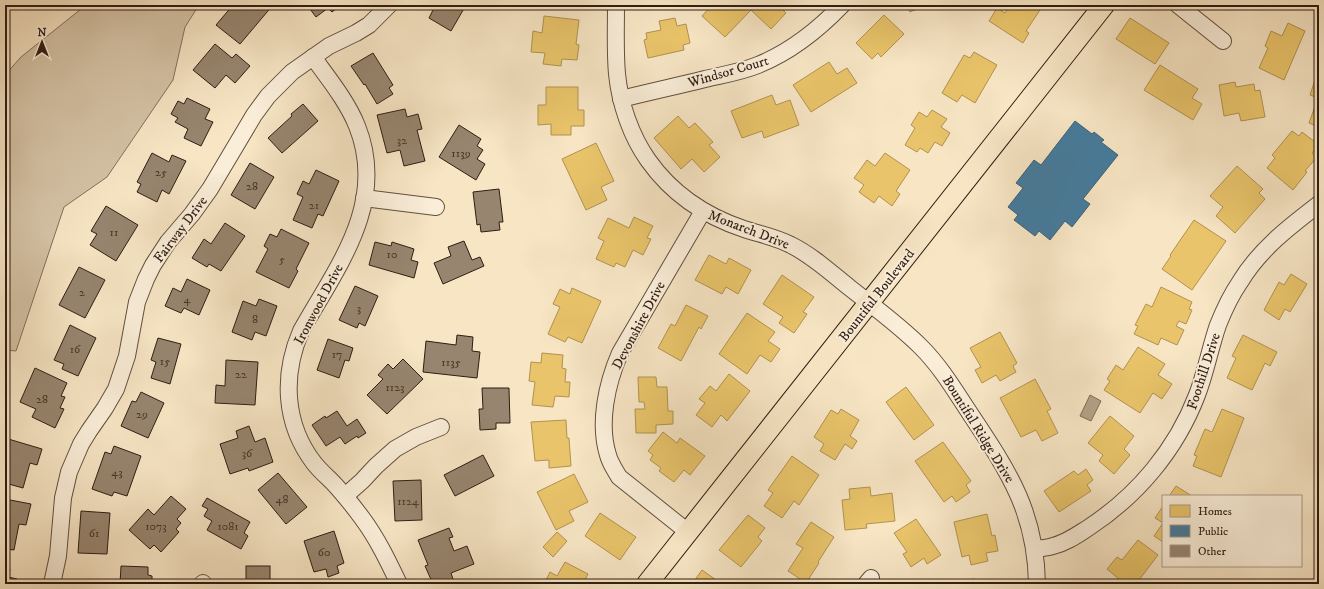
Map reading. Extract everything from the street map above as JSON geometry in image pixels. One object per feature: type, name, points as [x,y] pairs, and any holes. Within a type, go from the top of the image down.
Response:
[{"type":"main road","name":"Bountiful Boulevard","points":[[647,584],[1104,5]]},
{"type":"street","name":"Fairway Drive","points":[[52,584],[58,556],[62,498],[69,472],[81,444],[116,389],[127,356],[137,302],[146,279],[161,252],[210,189],[261,105],[279,84],[313,56],[369,25],[389,5]]},
{"type":"street","name":"Monarch Drive","points":[[616,5],[617,74],[621,99],[629,125],[637,142],[647,160],[658,174],[683,198],[703,211],[726,222],[778,239],[791,245],[815,260],[869,303]]},
{"type":"street","name":"Windsor Court","points":[[621,99],[734,72],[757,65],[778,55],[797,43],[815,30],[842,5]]},
{"type":"street","points":[[1178,5],[1223,40]]},
{"type":"street","name":"Ironwood Drive","points":[[313,56],[343,100],[357,126],[366,167],[366,180],[360,217],[354,234],[301,331],[291,357],[289,372],[290,404],[293,420],[300,439],[314,463],[345,496],[371,530],[399,584]]},
{"type":"street","points":[[364,198],[436,207]]},
{"type":"street","name":"Foothill Drive","points":[[1035,548],[1053,546],[1066,542],[1104,518],[1133,492],[1153,471],[1179,434],[1188,417],[1205,374],[1218,325],[1239,283],[1249,268],[1268,246],[1319,204]]},
{"type":"street","name":"Devonshire Drive","points":[[688,532],[619,477],[608,456],[605,440],[605,419],[608,386],[620,353],[703,211]]},
{"type":"street","name":"Bountiful Ridge Drive","points":[[869,303],[905,332],[941,370],[1008,472],[1025,509],[1035,548],[1037,584]]},
{"type":"street","points":[[345,496],[395,448],[416,437],[441,427]]},
{"type":"shaded area","points":[[86,5],[199,5],[185,27],[173,80],[107,177],[64,207],[16,351],[5,350],[5,75],[21,57]]},
{"type":"shaded area","points":[[1090,395],[1101,401],[1091,421],[1080,416]]},
{"type":"building: Homes","points":[[712,5],[778,5],[786,13],[771,29],[751,10],[725,37],[702,16]]},
{"type":"building: Homes","points":[[907,5],[926,5],[910,12]]},
{"type":"building: Homes","points":[[1010,5],[1032,5],[1040,10],[1026,31],[1029,33],[1023,43],[989,21],[997,8],[1005,13]]},
{"type":"building: Homes","points":[[1253,5],[1262,5],[1257,9]]},
{"type":"building: Homes","points":[[884,15],[904,34],[881,57],[878,53],[872,59],[856,43]]},
{"type":"building: Homes","points":[[544,16],[579,20],[576,44],[579,45],[577,60],[562,59],[561,66],[543,64],[545,53],[531,52],[533,31],[542,33]]},
{"type":"building: Homes","points":[[675,18],[677,26],[686,24],[690,43],[683,45],[684,50],[648,58],[644,40],[647,39],[646,33],[661,30],[659,21]]},
{"type":"building: Homes","points":[[1130,18],[1169,43],[1155,64],[1116,39]]},
{"type":"building: Homes","points":[[1288,23],[1305,31],[1284,80],[1259,68],[1268,48],[1265,46],[1271,31],[1282,36]]},
{"type":"building: Homes","points":[[974,52],[997,65],[975,103],[962,95],[957,102],[942,93],[964,55],[970,58]]},
{"type":"building: Homes","points":[[829,62],[837,74],[847,68],[857,83],[811,112],[793,85]]},
{"type":"building: Homes","points":[[1160,65],[1198,89],[1192,98],[1202,104],[1193,120],[1144,90]]},
{"type":"building: Homes","points":[[1315,80],[1319,81],[1319,127],[1309,123],[1318,98],[1310,95]]},
{"type":"building: Homes","points":[[1235,82],[1236,87],[1254,84],[1255,91],[1260,90],[1265,117],[1241,121],[1239,113],[1224,116],[1219,85]]},
{"type":"building: Homes","points":[[546,87],[578,87],[578,110],[584,110],[584,126],[571,126],[571,135],[551,135],[551,124],[538,125],[538,105],[546,105]]},
{"type":"building: Homes","points":[[772,95],[776,105],[790,100],[799,125],[764,138],[762,131],[742,138],[731,111]]},
{"type":"building: Homes","points":[[932,110],[947,119],[941,127],[950,133],[942,146],[935,142],[928,153],[920,148],[917,152],[905,145],[915,128],[911,125],[919,112],[927,117]]},
{"type":"building: Homes","points":[[678,116],[689,128],[695,123],[713,142],[709,145],[720,157],[704,172],[692,159],[681,169],[654,138]]},
{"type":"building: Homes","points":[[1292,131],[1299,136],[1302,132],[1319,145],[1312,153],[1317,157],[1305,171],[1307,172],[1293,190],[1267,168],[1275,158],[1272,155]]},
{"type":"building: Homes","points":[[596,143],[614,181],[601,187],[607,200],[586,210],[562,159]]},
{"type":"building: Homes","points":[[885,153],[910,170],[896,191],[900,194],[892,206],[879,196],[874,203],[859,192],[864,185],[854,178],[867,160],[875,166]]},
{"type":"building: Homes","points":[[1237,166],[1263,189],[1259,193],[1265,199],[1235,233],[1216,216],[1223,207],[1210,196]]},
{"type":"building: Homes","points":[[634,217],[653,226],[647,238],[651,239],[643,255],[633,250],[625,267],[616,263],[614,267],[596,259],[604,241],[598,238],[608,218],[629,228]]},
{"type":"building: Homes","points":[[1194,220],[1226,241],[1192,290],[1162,269]]},
{"type":"building: Homes","points":[[709,255],[726,264],[729,258],[751,270],[738,294],[726,287],[722,294],[695,280]]},
{"type":"building: Homes","points":[[1291,274],[1307,284],[1290,312],[1285,309],[1279,320],[1264,310],[1279,282],[1284,285]]},
{"type":"building: Homes","points":[[782,275],[814,297],[803,312],[807,314],[794,333],[779,323],[783,317],[763,304]]},
{"type":"building: Homes","points":[[1161,287],[1192,302],[1189,309],[1192,310],[1186,324],[1179,321],[1176,326],[1184,330],[1177,345],[1161,338],[1158,345],[1134,334],[1138,326],[1135,325],[1146,304],[1152,307]]},
{"type":"building: Homes","points":[[572,288],[601,301],[582,343],[568,337],[565,342],[548,334],[560,307],[553,304],[560,289],[570,294]]},
{"type":"building: Homes","points":[[686,305],[708,316],[701,329],[699,327],[681,361],[658,348],[671,324],[675,326]]},
{"type":"building: Homes","points":[[747,313],[775,332],[768,341],[780,349],[771,362],[760,355],[747,374],[719,354]]},
{"type":"building: Homes","points":[[1000,332],[1017,363],[1013,366],[1016,372],[1000,381],[996,375],[982,383],[975,370],[981,367],[970,348]]},
{"type":"building: Homes","points":[[1243,335],[1277,352],[1270,366],[1265,363],[1252,390],[1227,378],[1236,358],[1232,356]]},
{"type":"building: Homes","points":[[1138,347],[1165,364],[1158,375],[1172,384],[1162,399],[1153,393],[1140,413],[1104,390],[1110,381],[1107,379],[1116,365],[1123,370]]},
{"type":"building: Homes","points":[[542,353],[563,355],[562,368],[566,369],[565,382],[570,382],[569,397],[555,396],[553,407],[532,405],[535,382],[529,381],[531,362],[541,363]]},
{"type":"building: Homes","points":[[729,374],[750,391],[727,421],[721,415],[712,427],[696,415],[705,403],[699,399],[710,386],[716,391]]},
{"type":"building: Homes","points":[[638,377],[656,377],[657,387],[667,387],[668,411],[673,411],[673,424],[656,425],[656,433],[636,433],[635,409],[645,409],[644,402],[639,402]]},
{"type":"building: Homes","points":[[1035,379],[1051,409],[1047,411],[1058,433],[1042,441],[1036,430],[1021,437],[1000,398]]},
{"type":"building: Homes","points":[[906,387],[934,425],[914,440],[886,402]]},
{"type":"building: Homes","points":[[841,409],[859,420],[850,436],[857,441],[852,449],[845,444],[835,460],[820,451],[824,444],[814,437],[831,410],[838,414]]},
{"type":"building: Homes","points":[[1222,409],[1244,418],[1221,477],[1193,466],[1197,456],[1194,455],[1205,429],[1212,432]]},
{"type":"building: Homes","points":[[1110,416],[1134,436],[1124,449],[1130,455],[1114,474],[1099,461],[1103,455],[1088,443]]},
{"type":"building: Homes","points":[[566,420],[571,466],[549,468],[549,460],[535,461],[531,422]]},
{"type":"building: Homes","points":[[663,432],[677,443],[680,438],[705,456],[690,475],[684,470],[674,482],[659,471],[661,468],[650,460],[653,455],[648,451]]},
{"type":"building: Homes","points":[[943,442],[971,481],[966,485],[970,492],[956,502],[952,496],[944,502],[915,461]]},
{"type":"building: Homes","points":[[792,456],[819,475],[799,505],[794,501],[782,518],[764,506],[773,493],[768,490]]},
{"type":"building: Homes","points":[[1086,469],[1093,480],[1087,485],[1091,491],[1059,512],[1044,491],[1074,471],[1078,475]]},
{"type":"building: Homes","points":[[574,474],[588,502],[569,511],[574,521],[556,530],[537,492]]},
{"type":"building: Homes","points":[[1176,486],[1190,495],[1170,495]]},
{"type":"building: Homes","points":[[870,487],[871,496],[892,493],[895,521],[866,524],[867,528],[845,530],[842,500],[850,499],[849,489]]},
{"type":"building: Homes","points":[[1162,508],[1162,522],[1155,518]]},
{"type":"building: Homes","points":[[600,513],[636,537],[620,560],[585,536]]},
{"type":"building: Homes","points":[[987,514],[992,536],[995,535],[998,551],[986,553],[988,561],[971,565],[969,555],[962,557],[954,522]]},
{"type":"building: Homes","points":[[748,515],[765,528],[758,537],[762,541],[741,567],[719,550]]},
{"type":"building: Homes","points":[[916,519],[941,555],[927,564],[924,558],[911,567],[903,554],[907,552],[894,533]]},
{"type":"building: Homes","points":[[811,522],[834,537],[806,583],[788,571],[803,548],[796,544]]},
{"type":"building: Homes","points":[[1162,524],[1162,541],[1154,536]]},
{"type":"building: Homes","points":[[557,532],[567,541],[553,557],[543,547]]},
{"type":"building: Homes","points":[[1138,540],[1158,555],[1136,584],[1117,584],[1120,580],[1107,569],[1117,557],[1122,560]]},
{"type":"building: Homes","points":[[565,562],[588,574],[584,582],[587,584],[544,584],[550,572],[557,576]]},
{"type":"building: Homes","points":[[702,570],[719,582],[717,584],[692,584]]},
{"type":"building: Homes","points":[[972,579],[1002,583],[1002,584],[971,584]]},
{"type":"building: Public","points":[[1075,121],[1092,134],[1094,132],[1104,140],[1101,142],[1118,155],[1083,199],[1090,204],[1072,227],[1065,221],[1050,240],[1039,231],[1035,236],[1014,220],[1018,215],[1008,207],[1023,188],[1016,183],[1034,160],[1041,165]]},
{"type":"building: Other","points":[[233,5],[273,5],[240,44],[216,25]]},
{"type":"building: Other","points":[[307,5],[341,5],[332,12],[328,8],[316,17]]},
{"type":"building: Other","points":[[424,5],[466,5],[451,31],[429,18],[433,10]]},
{"type":"building: Other","points":[[215,44],[232,58],[236,54],[250,66],[235,83],[226,75],[215,88],[193,70]]},
{"type":"building: Other","points":[[373,53],[393,85],[389,88],[393,94],[377,104],[365,84],[364,85],[351,66]]},
{"type":"building: Other","points":[[187,98],[210,109],[205,119],[213,122],[201,146],[184,138],[188,129],[175,122],[178,118],[171,114],[178,101],[184,104]]},
{"type":"building: Other","points":[[303,104],[318,121],[282,153],[268,138]]},
{"type":"building: Other","points":[[405,109],[407,117],[418,114],[422,129],[417,130],[425,161],[404,166],[400,150],[387,153],[377,115]]},
{"type":"building: Other","points":[[459,125],[481,139],[477,146],[483,150],[477,159],[485,164],[476,180],[439,157]]},
{"type":"building: Other","points":[[152,153],[169,162],[172,155],[186,161],[169,194],[162,190],[157,202],[137,192],[141,184],[137,182]]},
{"type":"building: Other","points":[[250,163],[274,177],[255,209],[231,195]]},
{"type":"building: Other","points":[[316,170],[339,181],[323,216],[318,214],[312,228],[293,220],[303,197],[297,194],[303,181],[309,184]]},
{"type":"building: Other","points":[[499,189],[503,222],[499,222],[500,230],[481,232],[480,224],[477,225],[473,192]]},
{"type":"building: Other","points":[[106,206],[138,225],[116,261],[90,245],[97,234],[91,231]]},
{"type":"building: Other","points":[[225,223],[245,236],[221,271],[209,264],[207,267],[192,258],[204,239],[211,244]]},
{"type":"building: Other","points":[[281,229],[309,243],[296,269],[298,271],[289,288],[256,272],[268,249],[264,246],[270,234],[277,237]]},
{"type":"building: Other","points":[[464,241],[472,260],[480,257],[484,266],[443,284],[434,263],[451,256],[448,247]]},
{"type":"building: Other","points":[[375,242],[391,246],[392,242],[414,249],[411,260],[418,262],[414,278],[369,265]]},
{"type":"building: Other","points":[[79,267],[105,280],[85,318],[59,305]]},
{"type":"building: Other","points":[[187,279],[210,290],[199,315],[184,308],[181,313],[165,306],[173,288],[181,292]]},
{"type":"building: Other","points":[[355,286],[378,296],[365,326],[359,323],[357,328],[339,320]]},
{"type":"building: Other","points":[[259,299],[277,306],[266,336],[255,332],[252,340],[232,332],[243,301],[256,306]]},
{"type":"building: Other","points":[[70,325],[96,338],[78,376],[62,369],[64,364],[54,360]]},
{"type":"building: Other","points":[[457,335],[473,337],[472,351],[480,352],[477,378],[423,372],[426,341],[456,345]]},
{"type":"building: Other","points":[[158,338],[181,344],[170,384],[151,378],[156,362],[151,360]]},
{"type":"building: Other","points":[[328,339],[353,348],[349,361],[345,360],[339,378],[317,370]]},
{"type":"building: Other","points":[[403,359],[423,379],[387,414],[367,395],[383,379],[378,375],[388,364],[393,369]]},
{"type":"building: Other","points":[[226,360],[258,362],[255,405],[215,403],[216,385],[225,386]]},
{"type":"building: Other","points":[[35,368],[67,383],[61,396],[65,397],[60,408],[64,409],[55,428],[32,417],[36,409],[20,402]]},
{"type":"building: Other","points":[[482,388],[509,388],[510,423],[496,423],[496,429],[480,430],[479,409],[483,409]]},
{"type":"building: Other","points":[[141,392],[164,403],[148,438],[121,426],[132,401],[136,402]]},
{"type":"building: Other","points":[[337,411],[347,426],[357,419],[366,433],[358,438],[357,436],[345,444],[340,437],[326,446],[312,425],[325,416],[326,418]]},
{"type":"building: Other","points":[[249,426],[255,442],[265,438],[273,462],[249,471],[248,468],[230,474],[220,444],[238,438],[236,431]]},
{"type":"building: Other","points":[[5,438],[42,449],[37,465],[30,463],[23,488],[5,483]]},
{"type":"building: Other","points":[[114,446],[141,456],[127,496],[114,492],[112,496],[92,489],[105,452],[111,454]]},
{"type":"building: Other","points":[[483,455],[494,476],[455,496],[444,475]]},
{"type":"building: Other","points":[[278,473],[307,507],[286,524],[258,490]]},
{"type":"building: Other","points":[[421,480],[422,520],[395,521],[393,481]]},
{"type":"building: Other","points":[[171,496],[186,509],[177,519],[181,523],[176,529],[179,532],[161,552],[154,545],[150,549],[129,530],[148,509],[154,515]]},
{"type":"building: Other","points":[[207,498],[250,522],[244,533],[248,536],[241,549],[207,530],[212,521],[204,516],[208,509],[202,506]]},
{"type":"building: Other","points":[[5,499],[31,504],[26,525],[19,524],[14,550],[5,549]]},
{"type":"building: Other","points":[[81,511],[110,513],[107,554],[78,553]]},
{"type":"building: Other","points":[[449,528],[453,537],[449,538],[454,551],[467,546],[474,564],[451,573],[453,579],[440,584],[433,584],[425,566],[428,565],[418,540]]},
{"type":"building: Other","points":[[334,531],[344,563],[337,566],[339,573],[328,577],[326,569],[314,572],[304,541]]},
{"type":"building: Other","points":[[121,566],[148,567],[148,575],[152,576],[152,584],[120,584]]},
{"type":"building: Other","points":[[246,566],[270,566],[270,584],[246,584]]},
{"type":"building: Other","points":[[5,567],[10,569],[8,577],[17,579],[16,584],[5,584]]}]
